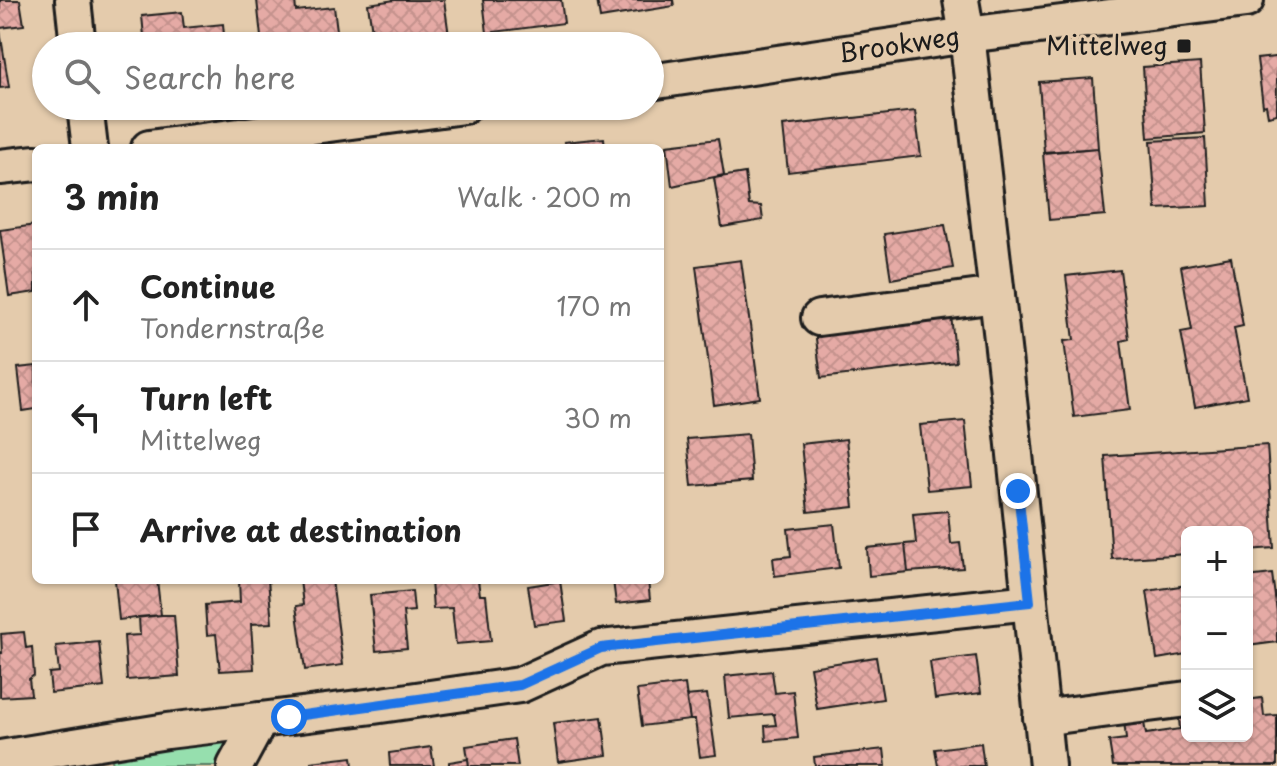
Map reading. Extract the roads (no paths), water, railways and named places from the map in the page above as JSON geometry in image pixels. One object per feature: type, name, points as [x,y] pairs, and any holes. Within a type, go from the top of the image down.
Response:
[{"type":"street","points":[[73,0],[76,32]]},
{"type":"street","points":[[961,0],[997,295],[1047,766]]},
{"type":"street","name":"Brookweg","points":[[664,80],[967,35],[1246,0]]},
{"type":"street","points":[[87,120],[90,144]]},
{"type":"street","points":[[179,144],[359,120]]},
{"type":"street","points":[[0,167],[32,163]]},
{"type":"street","points":[[819,318],[997,295]]},
{"type":"street","points":[[0,758],[111,753],[167,731],[520,685],[601,648],[1030,602]]},
{"type":"street","points":[[1041,718],[1181,700]]},
{"type":"street","points":[[235,766],[260,720]]},
{"type":"place","name":"Mittelweg","points":[[1184,46]]}]
